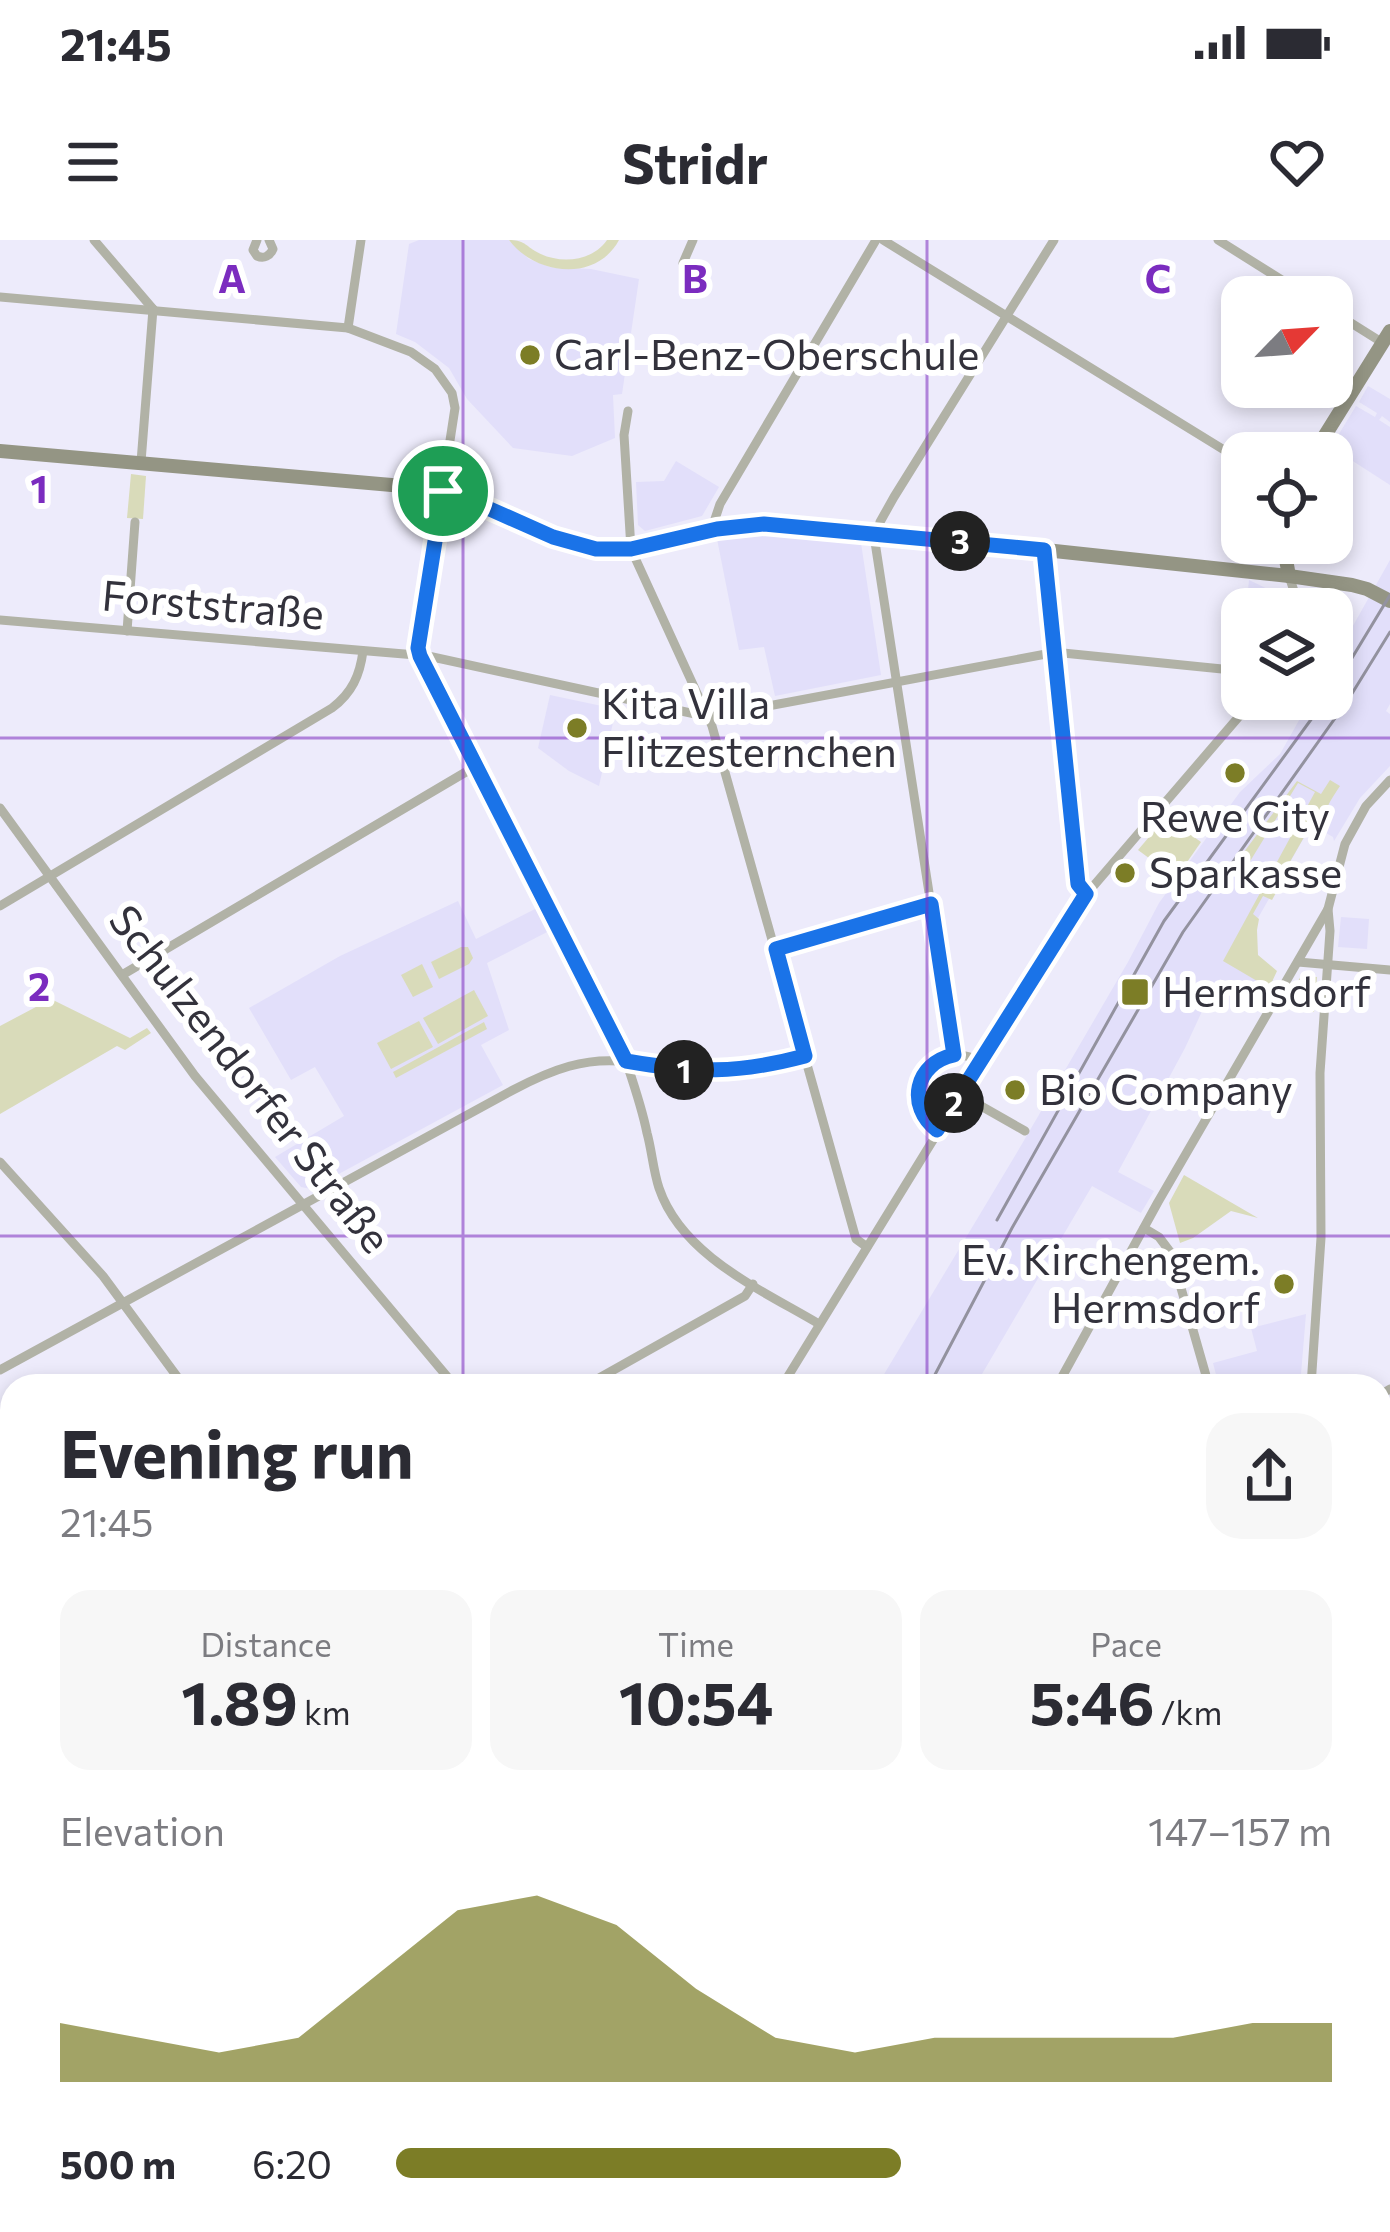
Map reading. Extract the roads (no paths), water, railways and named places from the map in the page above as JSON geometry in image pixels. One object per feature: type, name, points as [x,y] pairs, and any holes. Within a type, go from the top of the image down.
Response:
[{"type":"main road","points":[[1327,432],[1386,337]]},
{"type":"main road","points":[[0,451],[443,491],[535,530],[596,549],[631,549],[717,529],[764,524],[1289,576],[1352,585],[1390,601]]},
{"type":"main road","points":[[1287,564],[1289,576]]},
{"type":"street","points":[[94,240],[152,309],[141,462]]},
{"type":"street","points":[[257,240],[253,250],[263,257],[273,249],[269,240]]},
{"type":"street","points":[[348,328],[361,240]]},
{"type":"street","points":[[682,263],[693,240]]},
{"type":"street","points":[[717,529],[721,505],[880,240],[1221,448]]},
{"type":"street","points":[[954,1055],[875,542],[895,496],[1054,240]]},
{"type":"street","points":[[1218,240],[1280,276]]},
{"type":"street","points":[[0,296],[348,328],[411,352],[435,369],[452,393],[455,408],[420,656],[626,1061],[668,1208],[713,1258],[819,1324]]},
{"type":"street","points":[[1353,321],[1386,337]]},
{"type":"street","points":[[628,411],[624,435],[631,549],[709,718],[856,1239],[867,1246]]},
{"type":"street","points":[[127,631],[135,522]]},
{"type":"street","points":[[1044,550],[1078,884],[1086,894]]},
{"type":"street","points":[[1289,576],[1293,588]]},
{"type":"street","name":"Forststraße","points":[[0,620],[420,656],[709,718]]},
{"type":"street","points":[[0,906],[332,708],[358,678],[363,651]]},
{"type":"street","points":[[709,718],[1054,653],[1221,668]]},
{"type":"street","points":[[789,1374],[1086,894],[1236,720]]},
{"type":"street","points":[[122,975],[476,766]]},
{"type":"street","points":[[1064,1374],[1328,909],[1354,826],[1390,780]]},
{"type":"street","name":"Schulzendorfer Straße","points":[[0,808],[194,1076],[445,1374]]},
{"type":"street","points":[[776,949],[931,904]]},
{"type":"street","points":[[1312,1374],[1320,1274],[1319,1073],[1328,909]]},
{"type":"street","points":[[1298,962],[1390,970]]},
{"type":"street","points":[[937,1130],[922,1114],[920,1083],[936,1061],[968,1055],[981,1062]]},
{"type":"street","points":[[0,1370],[543,1074],[587,1061],[721,1071],[805,1056]]},
{"type":"street","points":[[960,1094],[1025,1131]]},
{"type":"street","points":[[0,1162],[80,1249],[175,1374]]},
{"type":"street","points":[[1144,1228],[1172,1253],[1206,1374]]},
{"type":"street","points":[[606,1374],[745,1296],[753,1284]]},
{"type":"street","points":[[0,1354],[11,1364]]},
{"type":"tram line","points":[[1353,656],[1390,595]]},
{"type":"tram line","points":[[935,1374],[1012,1228],[1183,932],[1348,700],[1390,632]]},
{"type":"tram line","points":[[997,1220],[1164,921],[1311,720]]},
{"type":"place","name":"Carl-Benz-Oberschule","points":[[530,355]]},
{"type":"place","name":"Kita Villa Flitzesternchen","points":[[577,728]]},
{"type":"place","name":"Rewe City","points":[[1235,773]]},
{"type":"place","name":"Sparkasse","points":[[1125,873]]},
{"type":"place","name":"Hermsdorf","points":[[1135,992]]},
{"type":"place","name":"Bio Company","points":[[1015,1090]]},
{"type":"place","name":"Ev. Kirchengem. Hermsdorf","points":[[1284,1284]]}]
